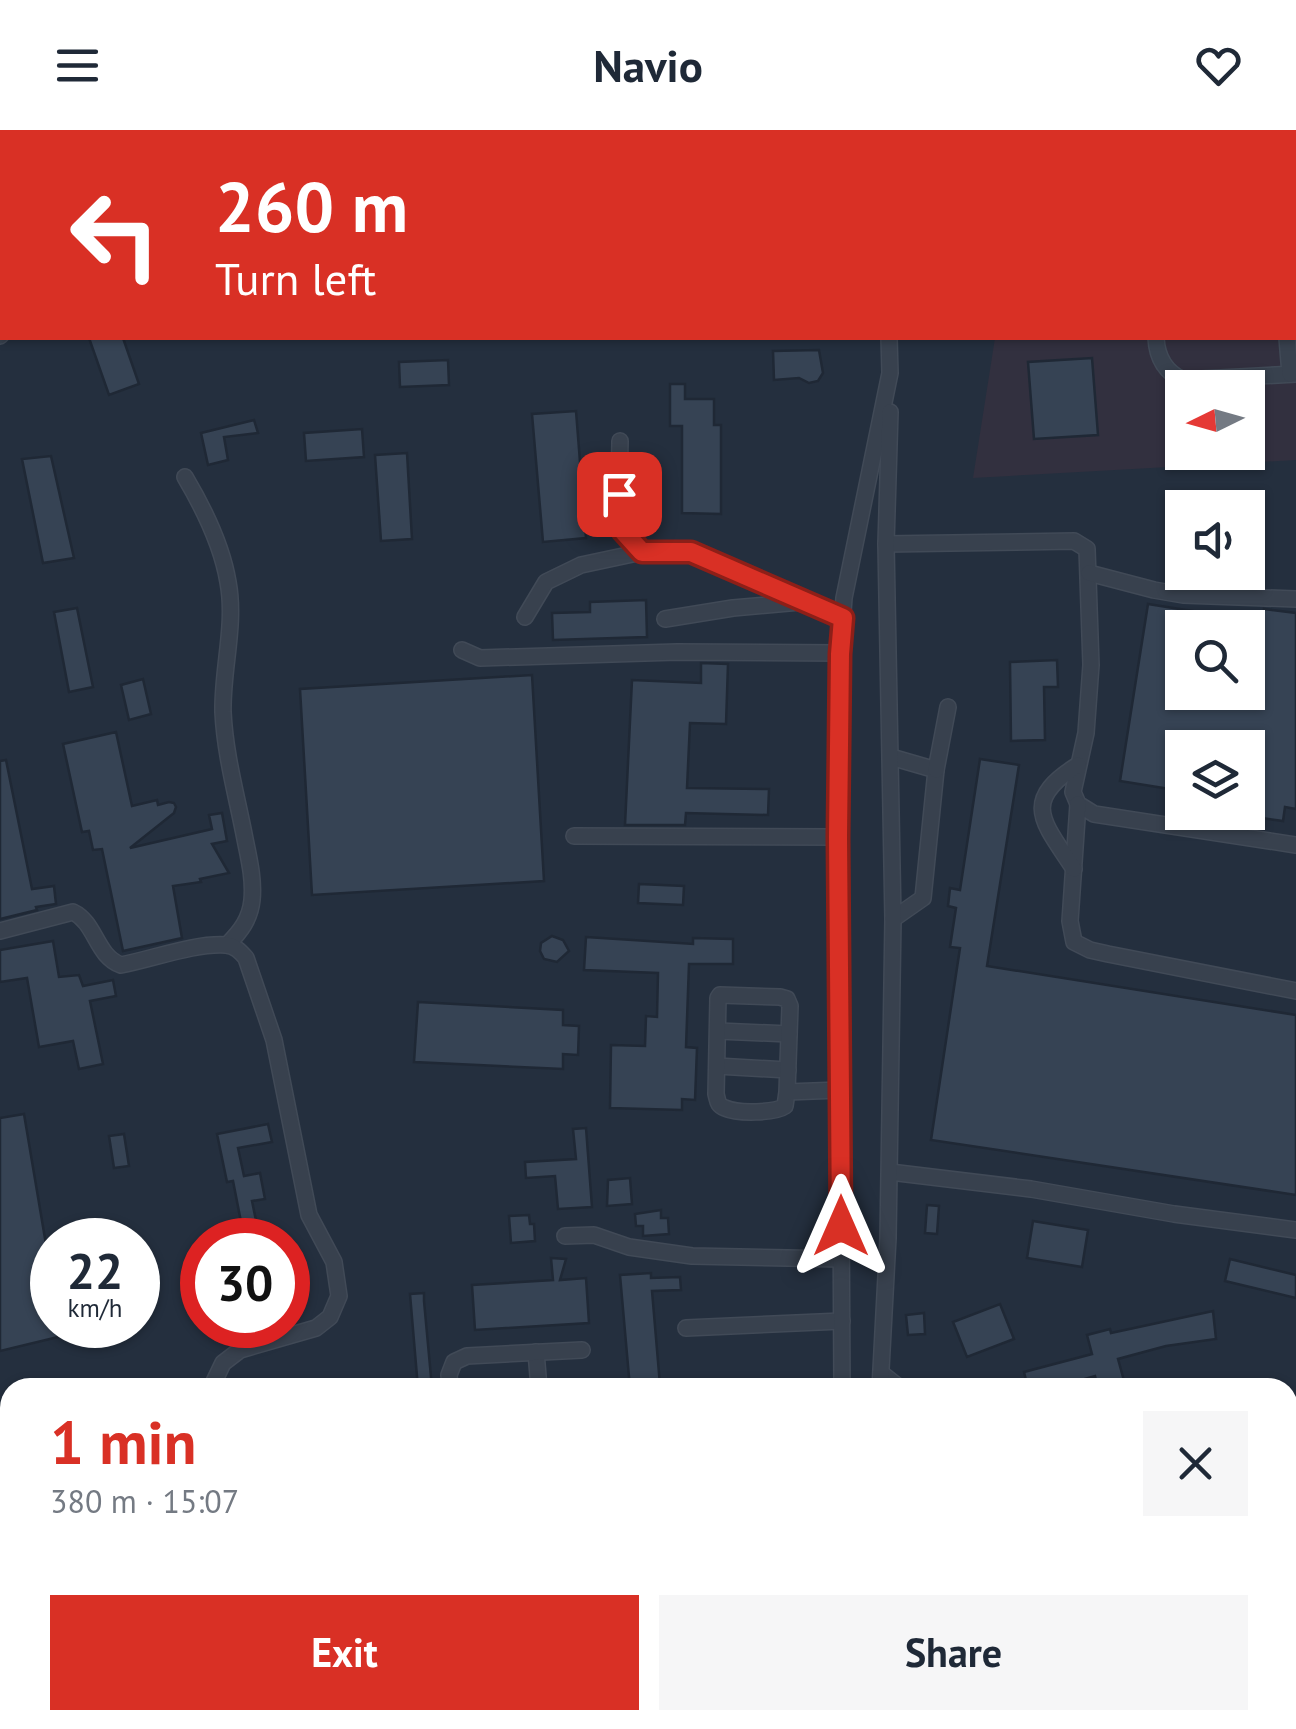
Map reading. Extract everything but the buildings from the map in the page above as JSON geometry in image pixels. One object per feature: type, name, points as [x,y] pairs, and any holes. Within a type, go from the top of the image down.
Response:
[{"type":"street","points":[[881,1378],[890,1172],[893,918],[886,544],[890,340]]},
{"type":"street","points":[[1157,340],[1163,364],[1182,380],[1293,374],[1287,340]]},
{"type":"street","points":[[842,1378],[840,654],[844,598],[890,373]]},
{"type":"street","points":[[620,441],[622,530],[642,552]]},
{"type":"street","points":[[185,478],[219,549],[229,584],[231,622],[223,709],[226,748],[250,863],[252,897],[250,915],[227,945]]},
{"type":"street","points":[[886,544],[1074,541],[1086,549],[1090,665],[1086,733],[1073,792],[1078,804],[1070,921],[1074,942],[1108,954],[1296,990]]},
{"type":"street","points":[[525,617],[546,582],[580,565],[642,552],[691,552],[843,618]]},
{"type":"street","points":[[1089,573],[1183,594],[1296,599]]},
{"type":"street","points":[[666,619],[804,602]]},
{"type":"street","points":[[462,650],[480,658],[677,652],[840,654]]},
{"type":"street","points":[[893,918],[923,898],[936,770],[948,708]]},
{"type":"street","points":[[891,758],[936,770]]},
{"type":"street","points":[[1074,869],[1046,825],[1042,808],[1044,796],[1058,778],[1078,764]]},
{"type":"street","points":[[1078,804],[1094,814],[1296,844]]},
{"type":"street","points":[[574,836],[838,837]]},
{"type":"street","points":[[0,930],[73,912],[85,920],[112,962],[122,965],[227,945],[246,958],[274,1040],[310,1215],[334,1262],[340,1296],[330,1316],[316,1328],[240,1350],[222,1363],[215,1378]]},
{"type":"street","points":[[724,993],[787,999],[789,1034],[785,1106],[781,1110],[726,1109],[719,1104],[718,998],[724,993]]},
{"type":"street","points":[[718,1031],[789,1034]]},
{"type":"street","points":[[717,1066],[788,1070]]},
{"type":"street","points":[[786,1092],[840,1090]]},
{"type":"street","points":[[890,1172],[1296,1230]]},
{"type":"street","points":[[565,1236],[594,1236],[629,1247],[692,1256],[841,1259]]},
{"type":"street","points":[[686,1328],[842,1321]]},
{"type":"street","points":[[448,1378],[454,1362],[466,1356],[582,1350]]},
{"type":"street","points":[[536,1352],[538,1378]]},
{"type":"shaded area","points":[[995,340],[1296,340],[1296,460],[1265,462],[1265,370],[1165,370],[1165,467],[973,478]]},
{"type":"route","points":[[619,494],[622,530],[642,552],[691,552],[843,618],[838,837],[841,1226]]}]
